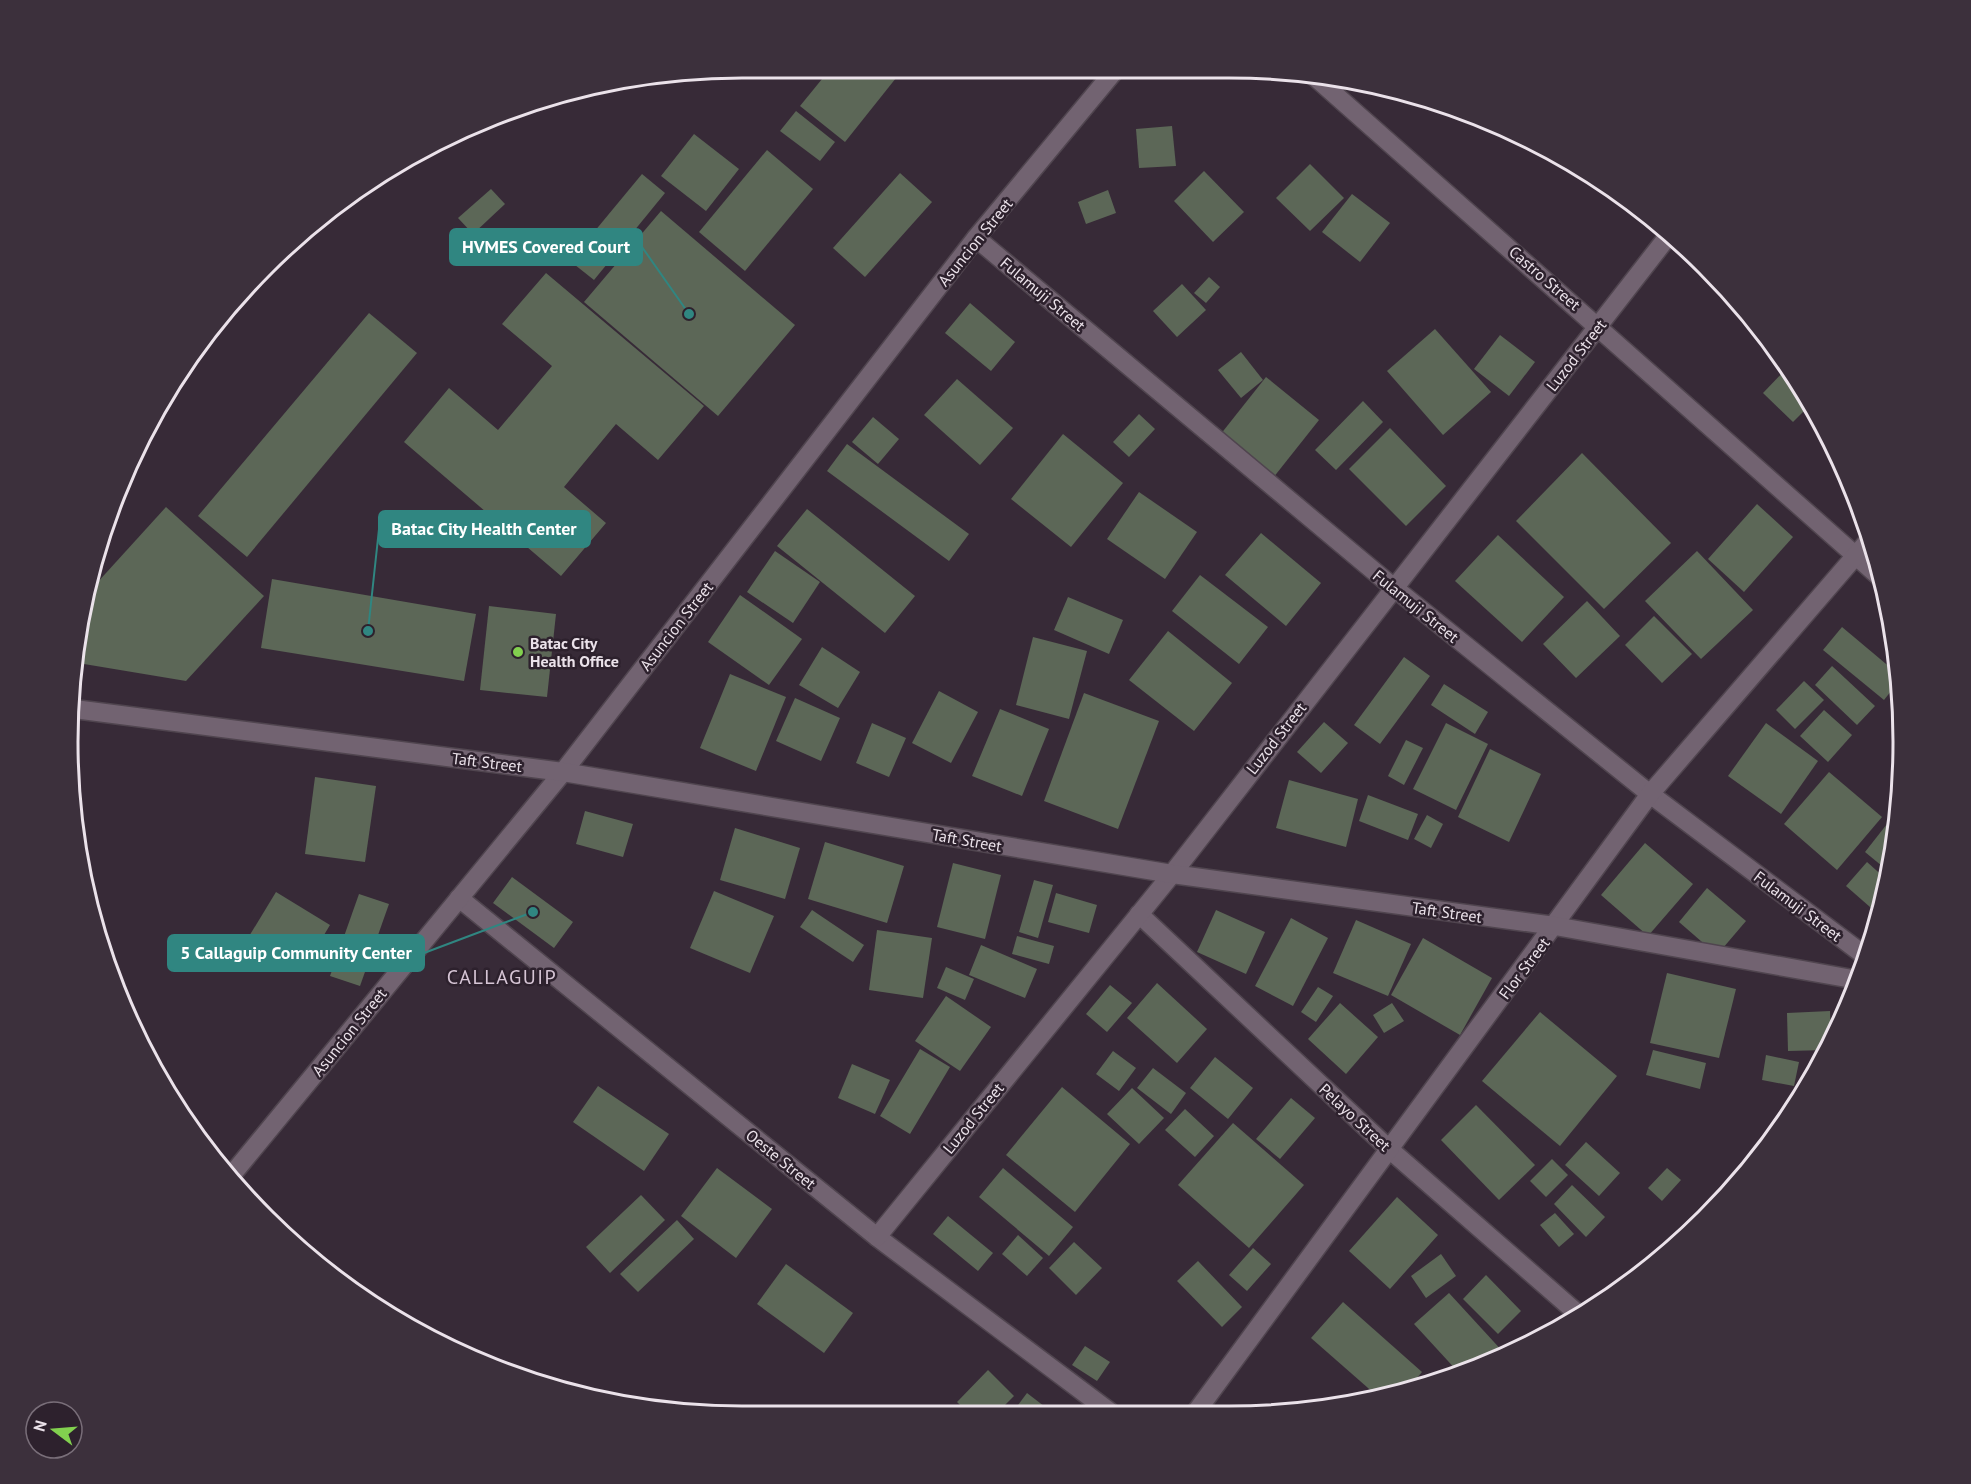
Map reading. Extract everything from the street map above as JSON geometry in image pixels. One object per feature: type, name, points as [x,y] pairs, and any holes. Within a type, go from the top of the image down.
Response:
[{"type":"street","name":"Asuncion Street","points":[[235,1171],[563,772],[976,238],[1109,78]]},
{"type":"street","name":"Castro Street","points":[[1325,85],[1869,567]]},
{"type":"street","name":"Fulamuji Street","points":[[976,238],[1393,587],[1650,794],[1859,951]]},
{"type":"street","name":"Luzod Street","points":[[877,1237],[1172,874],[1664,241]]},
{"type":"street","name":"Flor Street","points":[[1200,1406],[1650,794],[1863,548]]},
{"type":"street","name":"Taft Street","points":[[79,710],[563,772],[1172,874],[1555,926],[1849,978]]},
{"type":"street","name":"Oeste Street","points":[[459,898],[877,1237],[1102,1406]]},
{"type":"street","name":"Pelayo Street","points":[[1139,914],[1388,1148],[1573,1310]]},
{"type":"building","points":[[823,78],[896,78],[845,142],[800,106]]},
{"type":"building","points":[[796,111],[835,142],[820,161],[780,131]]},
{"type":"building","points":[[1172,126],[1176,166],[1139,168],[1136,129]]},
{"type":"building","points":[[694,134],[739,169],[706,211],[661,176]]},
{"type":"building","points":[[767,150],[813,189],[745,271],[699,232]]},
{"type":"building","points":[[1310,164],[1344,198],[1310,231],[1276,198]]},
{"type":"building","points":[[1204,171],[1244,212],[1213,242],[1174,201]]},
{"type":"building","points":[[900,173],[932,202],[865,277],[833,248]]},
{"type":"building","points":[[642,174],[665,193],[594,280],[570,261]]},
{"type":"building","points":[[491,189],[505,204],[473,234],[458,218]]},
{"type":"building","points":[[1108,190],[1116,213],[1086,224],[1078,202]]},
{"type":"building","points":[[1352,194],[1390,223],[1360,262],[1322,232]]},
{"type":"building","points":[[661,211],[795,325],[718,416],[584,302]]},
{"type":"building","points":[[546,273],[704,406],[658,460],[616,424],[564,487],[606,523],[561,576],[404,442],[449,388],[498,430],[552,366],[502,324]]},
{"type":"building","points":[[1209,277],[1220,287],[1206,303],[1194,293]]},
{"type":"building","points":[[1182,284],[1206,310],[1177,337],[1153,311]]},
{"type":"building","points":[[970,303],[1015,342],[991,371],[945,333]]},
{"type":"building","points":[[369,313],[417,353],[247,557],[198,516]]},
{"type":"building","points":[[1435,329],[1491,392],[1443,435],[1387,371]]},
{"type":"building","points":[[1500,335],[1535,362],[1509,396],[1474,369]]},
{"type":"building","points":[[1241,352],[1263,380],[1241,398],[1218,370]]},
{"type":"building","points":[[1781,374],[1804,411],[1793,422],[1763,393]]},
{"type":"building","points":[[1266,377],[1319,420],[1273,478],[1220,435]]},
{"type":"building","points":[[957,379],[1013,428],[980,465],[924,415]]},
{"type":"building","points":[[1363,401],[1383,422],[1336,470],[1315,450]]},
{"type":"building","points":[[1139,414],[1155,429],[1129,457],[1113,442]]},
{"type":"building","points":[[873,417],[899,439],[878,464],[852,442]]},
{"type":"building","points":[[1390,428],[1446,486],[1406,526],[1349,469]]},
{"type":"building","points":[[1063,434],[1123,483],[1071,547],[1011,499]]},
{"type":"building","points":[[847,444],[969,534],[949,561],[827,471]]},
{"type":"building","points":[[1582,453],[1671,543],[1604,609],[1516,521]]},
{"type":"building","points":[[1139,492],[1197,532],[1165,579],[1107,539]]},
{"type":"building","points":[[1757,504],[1793,537],[1744,592],[1708,559]]},
{"type":"building","points":[[166,507],[264,596],[186,681],[83,664],[98,582]]},
{"type":"building","points":[[807,509],[915,596],[885,633],[777,546]]},
{"type":"building","points":[[1261,533],[1321,583],[1286,626],[1225,575]]},
{"type":"building","points":[[1498,535],[1564,597],[1522,642],[1455,581]]},
{"type":"building","points":[[775,551],[820,582],[793,623],[747,592]]},
{"type":"building","points":[[1697,551],[1753,610],[1701,659],[1645,601]]},
{"type":"building","points":[[1200,575],[1268,627],[1239,664],[1172,611]]},
{"type":"building","points":[[272,579],[476,614],[464,681],[261,648]]},
{"type":"building","points":[[740,595],[802,639],[769,685],[708,642]]},
{"type":"building","points":[[1068,597],[1123,620],[1109,654],[1054,630]]},
{"type":"building","points":[[1587,601],[1620,636],[1576,678],[1543,644]]},
{"type":"building","name":"Batac City Health Office","points":[[489,606],[556,614],[547,697],[480,690]]},
{"type":"building","points":[[1654,616],[1692,654],[1662,683],[1625,645]]},
{"type":"building","points":[[1842,627],[1888,666],[1891,691],[1884,700],[1823,650]]},
{"type":"building","points":[[1168,631],[1232,683],[1194,731],[1129,680]]},
{"type":"building","points":[[1033,637],[1087,651],[1069,719],[1016,705]]},
{"type":"building","points":[[822,647],[860,672],[838,708],[799,685]]},
{"type":"building","points":[[1404,657],[1430,676],[1380,744],[1354,725]]},
{"type":"building","points":[[1832,666],[1875,706],[1857,725],[1815,685]]},
{"type":"building","points":[[730,674],[786,697],[756,771],[700,748]]},
{"type":"building","points":[[1804,681],[1824,700],[1795,729],[1776,710]]},
{"type":"building","points":[[1444,684],[1488,712],[1475,734],[1431,705]]},
{"type":"building","points":[[939,691],[978,712],[951,763],[912,743]]},
{"type":"building","points":[[1084,693],[1159,721],[1118,829],[1044,801]]},
{"type":"building","points":[[795,698],[840,718],[821,761],[776,741]]},
{"type":"building","points":[[1000,709],[1049,729],[1022,796],[972,776]]},
{"type":"building","points":[[1824,710],[1852,735],[1828,762],[1800,736]]},
{"type":"building","points":[[1324,722],[1348,743],[1321,773],[1297,752]]},
{"type":"building","points":[[872,723],[906,738],[889,777],[856,763]]},
{"type":"building","points":[[1446,723],[1488,744],[1456,810],[1413,789]]},
{"type":"building","points":[[1766,723],[1818,761],[1781,814],[1728,776]]},
{"type":"building","points":[[1406,740],[1423,748],[1404,785],[1388,776]]},
{"type":"building","points":[[1490,749],[1541,774],[1509,842],[1458,817]]},
{"type":"building","points":[[1829,772],[1882,817],[1837,870],[1784,824]]},
{"type":"building","points":[[315,777],[376,786],[365,862],[305,854]]},
{"type":"building","points":[[1289,780],[1358,799],[1346,847],[1276,828]]},
{"type":"building","points":[[1368,795],[1418,814],[1408,840],[1359,821]]},
{"type":"building","points":[[585,811],[633,824],[623,857],[576,844]]},
{"type":"building","points":[[1427,815],[1443,824],[1431,848],[1414,839]]},
{"type":"building","points":[[1888,823],[1881,865],[1865,852]]},
{"type":"building","points":[[735,828],[800,848],[785,899],[720,880]]},
{"type":"building","points":[[825,842],[904,866],[887,923],[808,899]]},
{"type":"building","points":[[1645,843],[1693,884],[1648,936],[1601,895]]},
{"type":"building","points":[[1867,862],[1880,873],[1871,908],[1846,886]]},
{"type":"building","points":[[953,863],[1001,875],[985,939],[937,927]]},
{"type":"building","points":[[512,877],[573,922],[554,948],[493,903]]},
{"type":"building","points":[[1034,880],[1053,885],[1038,938],[1019,932]]},
{"type":"building","points":[[1707,888],[1746,921],[1717,955],[1679,922]]},
{"type":"building","points":[[714,891],[774,916],[750,973],[690,948]]},
{"type":"building","points":[[276,892],[330,925],[303,970],[248,938]]},
{"type":"building","points":[[1056,893],[1097,905],[1089,933],[1048,922]]},
{"type":"building","points":[[359,894],[389,904],[360,986],[330,976]]},
{"type":"building","points":[[812,910],[864,945],[853,962],[800,927]]},
{"type":"building","points":[[1216,910],[1265,932],[1246,974],[1197,952]]},
{"type":"building","points":[[1291,918],[1328,938],[1293,1006],[1255,986]]},
{"type":"building","points":[[1356,920],[1411,944],[1388,996],[1333,973]]},
{"type":"building","points":[[877,930],[932,938],[923,998],[869,990]]},
{"type":"building","points":[[1017,936],[1054,946],[1049,964],[1012,954]]},
{"type":"building","points":[[1423,938],[1492,978],[1460,1035],[1391,995]]},
{"type":"building","points":[[981,945],[1037,969],[1025,998],[969,975]]},
{"type":"building","points":[[946,967],[974,979],[965,1000],[937,988]]},
{"type":"building","points":[[1667,973],[1736,989],[1719,1058],[1650,1043]]},
{"type":"building","points":[[1157,983],[1207,1029],[1177,1063],[1127,1018]]},
{"type":"building","points":[[1110,985],[1132,1003],[1107,1032],[1086,1014]]},
{"type":"building","points":[[1318,987],[1333,996],[1316,1022],[1301,1012]]},
{"type":"building","points":[[946,996],[991,1027],[960,1071],[915,1041]]},
{"type":"building","points":[[1340,1003],[1378,1037],[1346,1074],[1308,1039]]},
{"type":"building","points":[[1392,1003],[1404,1021],[1384,1033],[1373,1015]]},
{"type":"building","points":[[1830,1011],[1830,1023],[1817,1050],[1788,1051],[1787,1013]]},
{"type":"building","points":[[1540,1012],[1617,1076],[1560,1146],[1482,1081]]},
{"type":"building","points":[[920,1049],[950,1067],[910,1134],[880,1116]]},
{"type":"building","points":[[1653,1050],[1706,1063],[1700,1089],[1646,1075]]},
{"type":"building","points":[[1113,1051],[1136,1068],[1119,1091],[1096,1074]]},
{"type":"building","points":[[1766,1055],[1799,1062],[1794,1086],[1762,1080]]},
{"type":"building","points":[[1215,1057],[1253,1088],[1228,1119],[1190,1088]]},
{"type":"building","points":[[852,1064],[890,1080],[875,1114],[838,1098]]},
{"type":"building","points":[[1153,1068],[1186,1093],[1171,1114],[1137,1088]]},
{"type":"building","points":[[598,1086],[669,1134],[644,1171],[573,1122]]},
{"type":"building","points":[[1062,1087],[1130,1144],[1075,1212],[1006,1155]]},
{"type":"building","points":[[1132,1088],[1164,1118],[1139,1144],[1107,1114]]},
{"type":"building","points":[[1291,1098],[1315,1118],[1280,1159],[1256,1139]]},
{"type":"building","points":[[1476,1105],[1535,1165],[1499,1200],[1441,1140]]},
{"type":"building","points":[[1185,1109],[1214,1136],[1195,1157],[1165,1130]]},
{"type":"building","points":[[1233,1123],[1304,1185],[1249,1248],[1178,1185]]},
{"type":"building","points":[[1586,1142],[1620,1173],[1599,1196],[1565,1165]]},
{"type":"building","points":[[1552,1159],[1568,1175],[1546,1197],[1530,1181]]},
{"type":"building","points":[[717,1168],[772,1209],[736,1258],[681,1216]]},
{"type":"building","points":[[1003,1168],[1073,1227],[1049,1256],[979,1197]]},
{"type":"building","points":[[1667,1168],[1681,1180],[1662,1201],[1648,1188]]},
{"type":"building","points":[[1572,1185],[1605,1217],[1586,1237],[1554,1204]]},
{"type":"building","points":[[641,1195],[665,1220],[610,1273],[586,1247]]},
{"type":"building","points":[[1397,1197],[1438,1235],[1390,1289],[1349,1251]]},
{"type":"building","points":[[1555,1213],[1574,1234],[1559,1247],[1540,1225]]},
{"type":"building","points":[[948,1216],[993,1253],[978,1271],[933,1234]]},
{"type":"building","points":[[677,1220],[694,1239],[638,1292],[620,1274]]},
{"type":"building","points":[[1018,1235],[1043,1258],[1027,1276],[1002,1254]]},
{"type":"building","points":[[1074,1242],[1102,1268],[1076,1295],[1049,1268]]},
{"type":"building","points":[[1253,1248],[1271,1264],[1247,1291],[1229,1275]]},
{"type":"building","points":[[1441,1254],[1456,1276],[1426,1298],[1411,1276]]},
{"type":"building","points":[[1198,1261],[1242,1307],[1222,1327],[1177,1281]]},
{"type":"building","points":[[786,1264],[853,1313],[824,1353],[757,1304]]},
{"type":"building","points":[[1486,1275],[1521,1311],[1498,1334],[1463,1299]]},
{"type":"building","points":[[1449,1293],[1499,1348],[1453,1367],[1414,1324]]},
{"type":"building","points":[[1343,1302],[1422,1372],[1416,1378],[1371,1390],[1311,1338]]},
{"type":"building","points":[[1085,1346],[1110,1362],[1097,1381],[1072,1365]]},
{"type":"building","points":[[988,1370],[1014,1396],[1004,1406],[961,1406],[957,1402]]},
{"type":"building","points":[[1027,1393],[1044,1406],[1017,1406]]},
{"type":"place","name":"HVMES Covered Court","points":[[689,314]]},
{"type":"place","name":"Batac City Health Center","points":[[368,631]]},
{"type":"place","name":"Batac City Health Office","points":[[518,652]]},
{"type":"place","name":"5 Callaguip Community Center","points":[[533,912]]},
{"type":"district","name":"CALLAGUIP","points":[[502,977]]}]
